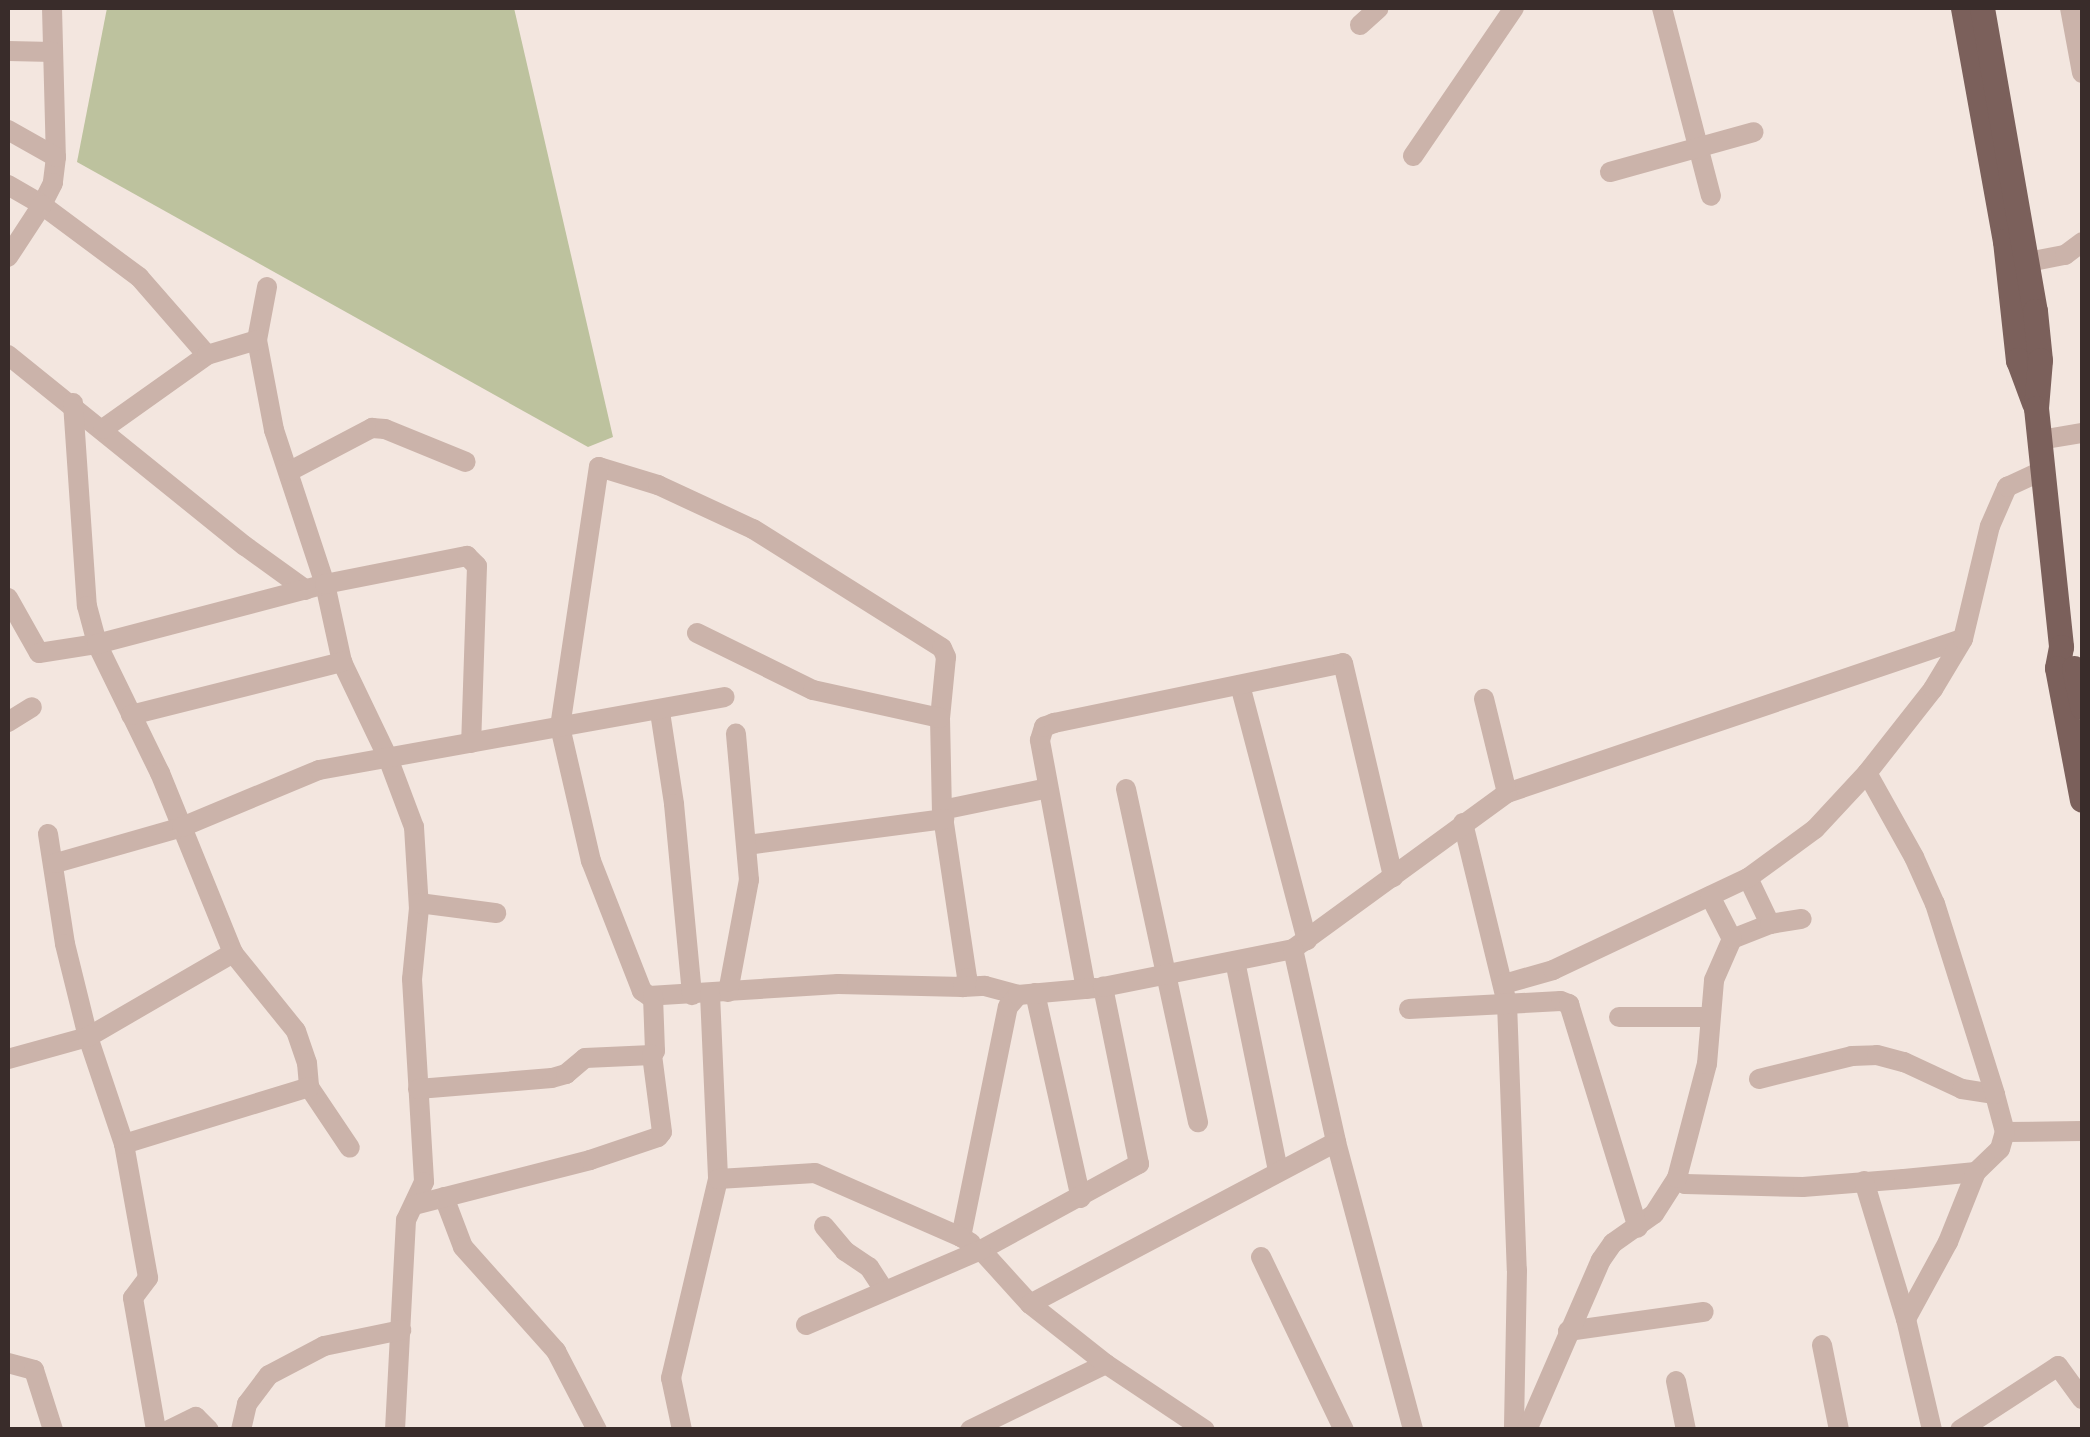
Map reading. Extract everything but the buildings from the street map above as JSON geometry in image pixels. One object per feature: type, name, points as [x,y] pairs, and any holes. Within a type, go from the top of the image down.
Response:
[{"type":"main road","points":[[1963,8],[2004,241],[2018,360],[2036,408]]},
{"type":"main road","points":[[1982,8],[2028,262],[2040,360],[2036,408],[2082,708]]},
{"type":"main road","points":[[2072,660],[2058,668],[2082,800]]},
{"type":"street","points":[[8,258],[52,183],[56,157],[52,8]]},
{"type":"street","points":[[1360,25],[1380,8]]},
{"type":"street","points":[[1413,156],[1514,8]]},
{"type":"street","points":[[1662,8],[1711,196]]},
{"type":"street","points":[[2070,8],[2082,74]]},
{"type":"street","points":[[8,51],[53,52]]},
{"type":"street","points":[[8,130],[56,157]]},
{"type":"street","points":[[1610,172],[1754,132]]},
{"type":"street","points":[[8,186],[42,204],[138,277],[207,356]]},
{"type":"street","points":[[2028,262],[2065,256],[2082,242]]},
{"type":"street","points":[[267,287],[257,340],[274,430],[290,471],[316,587],[342,662],[388,758],[414,828],[419,903],[412,979],[424,1182],[406,1220],[395,1430]]},
{"type":"street","points":[[103,429],[207,356],[257,340]]},
{"type":"street","points":[[8,355],[245,546],[316,587]]},
{"type":"street","points":[[72,403],[87,606],[97,644],[182,827],[233,953],[296,1031],[308,1063],[309,1086],[350,1148]]},
{"type":"street","points":[[290,471],[372,428],[385,429],[466,462]]},
{"type":"street","points":[[2040,440],[2082,433]]},
{"type":"street","points":[[963,987],[968,978],[943,815],[940,718],[946,657],[932,641],[753,529],[658,485],[602,467],[595,473],[560,727],[592,862],[642,991],[654,996],[838,984],[963,987],[984,986],[1027,994],[1094,988],[1300,945],[1507,793],[1963,638]]},
{"type":"street","points":[[1506,994],[1748,878],[1814,829],[1866,773],[1933,688],[1963,638],[1981,556],[2007,487],[2044,470]]},
{"type":"street","points":[[8,598],[39,653],[97,644],[316,587],[460,557],[474,560],[471,743]]},
{"type":"street","points":[[697,633],[813,690],[940,718]]},
{"type":"street","points":[[131,715],[342,662]]},
{"type":"street","points":[[806,1325],[981,1250],[1137,1167],[1140,1160],[1094,988],[1048,788],[1040,740],[1044,727],[1343,663],[1393,877]]},
{"type":"street","points":[[1240,686],[1300,945],[1336,1142],[1413,1430]]},
{"type":"street","points":[[56,864],[182,827],[318,770],[724,698]]},
{"type":"street","points":[[1484,699],[1507,793]]},
{"type":"street","points":[[8,722],[32,706]]},
{"type":"street","points":[[660,712],[710,994],[718,1179],[672,1378],[682,1430]]},
{"type":"street","points":[[710,994],[734,946],[749,895],[736,734]]},
{"type":"street","points":[[1866,773],[1914,858],[1934,904],[2005,1132],[2000,1150],[1976,1172],[1948,1242],[1906,1319]]},
{"type":"street","points":[[746,846],[943,815],[1048,788]]},
{"type":"street","points":[[1126,788],[1198,1122]]},
{"type":"street","points":[[1463,822],[1487,931],[1506,994],[1517,1270],[1514,1430]]},
{"type":"street","points":[[48,834],[56,864],[65,944],[88,1036],[124,1144],[148,1278],[134,1298],[156,1430]]},
{"type":"street","points":[[1748,878],[1770,924]]},
{"type":"street","points":[[1710,896],[1732,939]]},
{"type":"street","points":[[419,903],[496,913]]},
{"type":"street","points":[[1527,1430],[1601,1260],[1614,1243],[1638,1228],[1664,1201],[1677,1178],[1706,1064],[1714,980],[1732,939],[1770,924],[1802,919]]},
{"type":"street","points":[[8,1059],[88,1036],[233,953]]},
{"type":"street","points":[[1235,961],[1278,1171]]},
{"type":"street","points":[[1027,994],[1081,1198]]},
{"type":"street","points":[[961,1237],[1008,1007],[1027,994]]},
{"type":"street","points":[[1409,1008],[1506,994],[1561,1000],[1573,1010],[1638,1228]]},
{"type":"street","points":[[414,1205],[658,1137],[662,1132],[652,1055],[654,996]]},
{"type":"street","points":[[1619,1017],[1709,1017]]},
{"type":"street","points":[[418,1090],[552,1078],[566,1074],[586,1058],[652,1055]]},
{"type":"street","points":[[1758,1079],[1852,1056],[1878,1055],[1904,1062],[1962,1090],[1995,1094]]},
{"type":"street","points":[[124,1144],[309,1086]]},
{"type":"street","points":[[2005,1132],[2082,1131]]},
{"type":"street","points":[[1030,1304],[1336,1142]]},
{"type":"street","points":[[1677,1178],[1684,1184],[1802,1187],[1976,1172]]},
{"type":"street","points":[[718,1179],[815,1173],[961,1237],[981,1250],[1030,1304],[1195,1428]]},
{"type":"street","points":[[1864,1181],[1906,1319],[1932,1430]]},
{"type":"street","points":[[444,1197],[463,1247],[556,1352],[596,1430]]},
{"type":"street","points":[[824,1226],[845,1251],[869,1266],[884,1290]]},
{"type":"street","points":[[1261,1257],[1344,1430]]},
{"type":"street","points":[[1568,1331],[1704,1312]]},
{"type":"street","points":[[240,1430],[246,1404],[270,1375],[324,1346],[401,1330]]},
{"type":"street","points":[[1822,1345],[1839,1430]]},
{"type":"street","points":[[8,1363],[34,1370],[52,1430]]},
{"type":"street","points":[[970,1430],[1106,1364]]},
{"type":"street","points":[[1960,1430],[2058,1366],[2082,1399]]},
{"type":"street","points":[[1676,1381],[1682,1425]]},
{"type":"street","points":[[169,1430],[196,1417],[209,1430]]},
{"type":"green space","points":[[107,8],[514,8],[613,437],[588,447],[77,162]]}]
